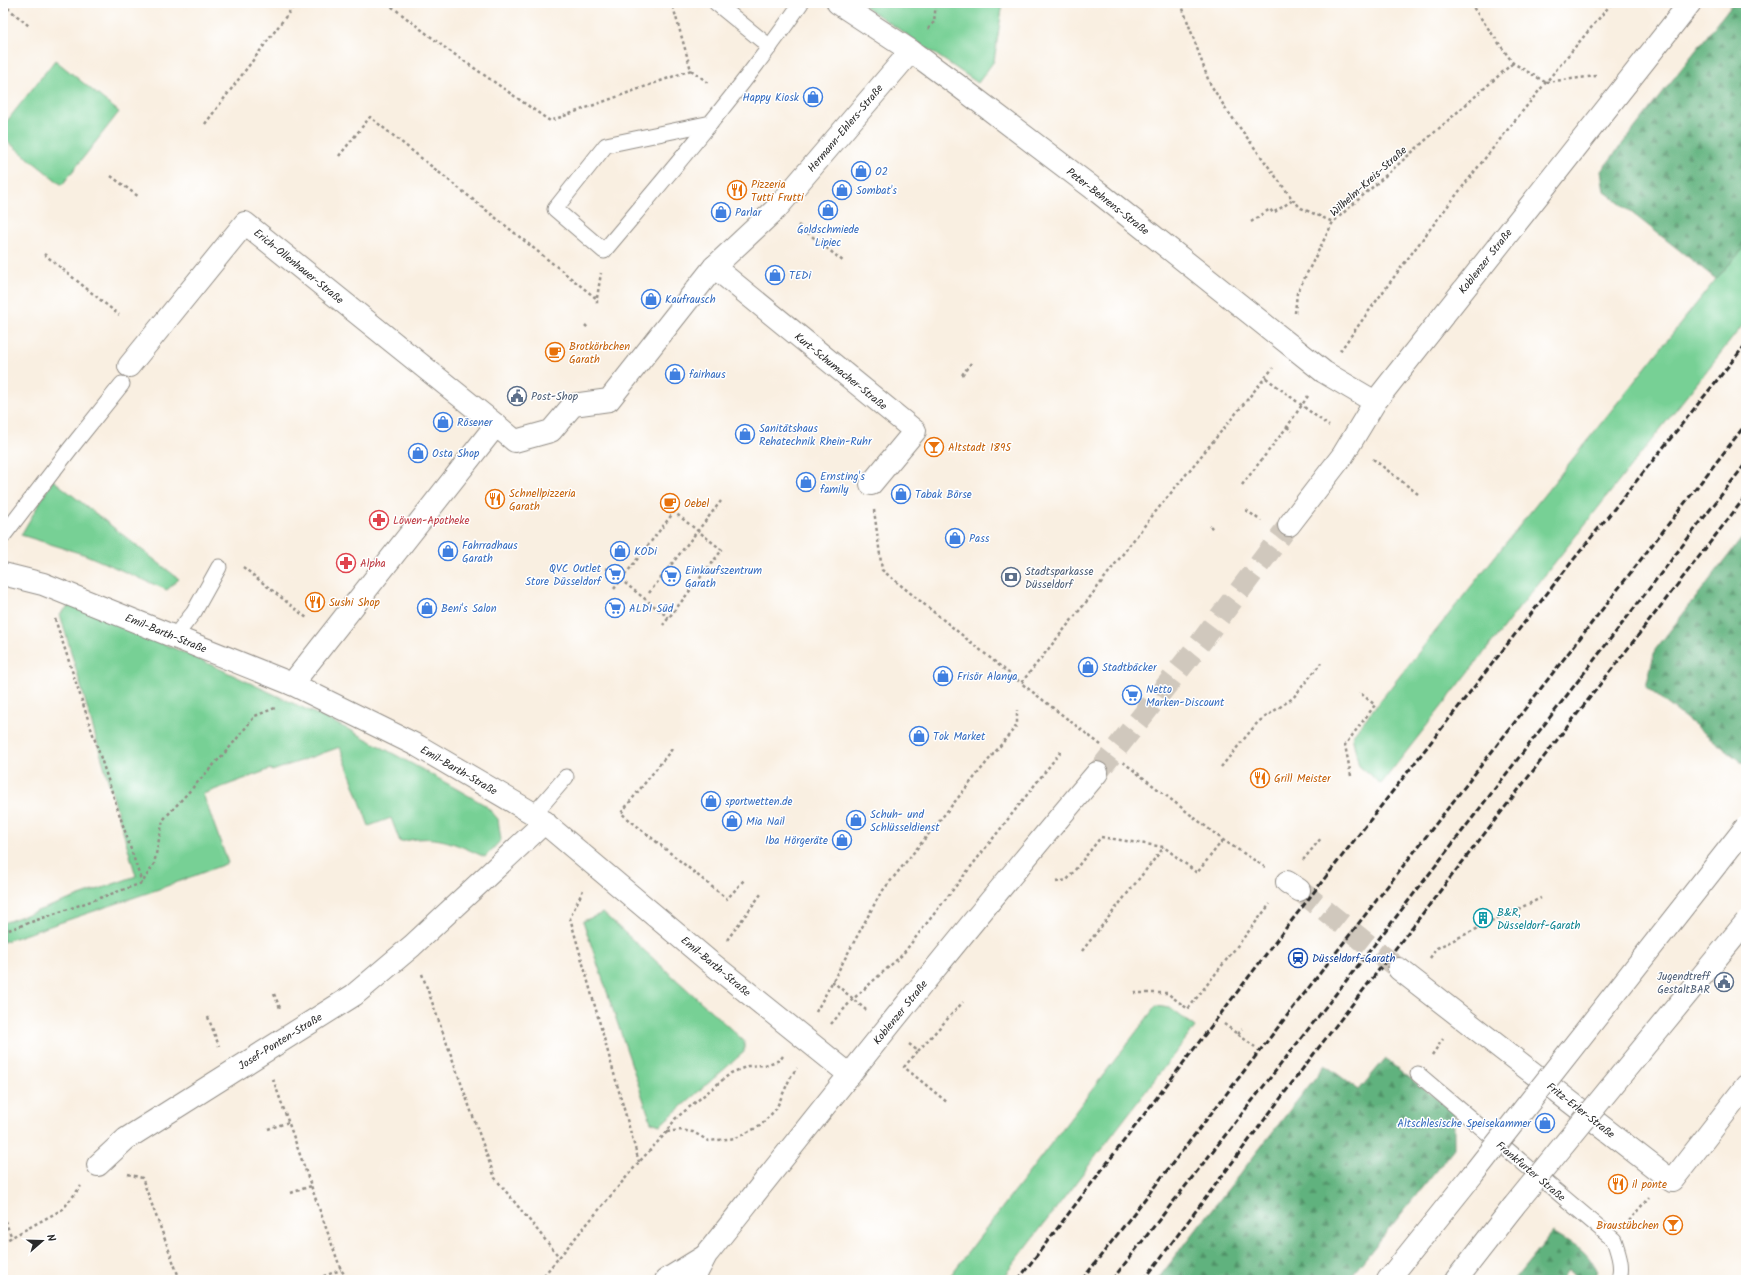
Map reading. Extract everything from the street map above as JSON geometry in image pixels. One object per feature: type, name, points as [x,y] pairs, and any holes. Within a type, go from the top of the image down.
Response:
[{"type":"main road","name":"Peter-Behrens-Straße","points":[[838,3],[911,51],[1098,192],[1324,372],[1375,402]]},
{"type":"main road","name":"Koblenzer Straße","points":[[1289,524],[1347,449],[1375,402],[1690,3]]},
{"type":"main road","name":"Hermann-Ehlers-Straße","points":[[496,425],[515,441],[551,431],[573,404],[609,400],[714,267],[777,208],[911,51]]},
{"type":"main road","name":"Erich-Ollenhauer-Straße","points":[[126,375],[245,223],[496,425]]},
{"type":"main road","name":"Kurt-Schumacher-Straße","points":[[714,267],[915,431],[871,484]]},
{"type":"main road","points":[[292,684],[496,425]]},
{"type":"main road","name":"Emil-Barth-Straße","points":[[3,574],[43,584],[292,684],[418,746],[540,818],[711,963],[850,1075]]},
{"type":"main road","name":"Koblenzer Straße","points":[[693,1280],[706,1255],[984,908],[1097,773]]},
{"type":"main road","name":"Josef-Ponten-Straße","points":[[98,1165],[126,1139],[354,995],[412,946],[540,818]]},
{"type":"main road","points":[[1388,1280],[1746,827]]},
{"type":"main road","points":[[1456,1280],[1513,1207],[1746,922]]},
{"type":"main road","name":"Fritz-Erler-Straße","points":[[1405,974],[1672,1181],[1745,1090]]},
{"type":"main road","name":"Koblenzer Straße","points":[[666,1280],[706,1255]]},
{"type":"lane","points":[[716,3],[770,47]]},
{"type":"lane","points":[[711,123],[606,145],[555,209],[604,251],[711,123],[770,47],[801,3]]},
{"type":"lane","points":[[3,536],[126,375]]},
{"type":"lane","points":[[175,636],[194,612],[219,567]]},
{"type":"lane","points":[[540,818],[566,776]]},
{"type":"lane","name":"Frankfurter Straße","points":[[1418,1074],[1614,1240]]},
{"type":"lane","points":[[1614,1240],[1619,1254],[1620,1275],[1618,1280]]},
{"type":"path","points":[[205,124],[296,3]]},
{"type":"path","points":[[387,3],[444,47],[550,121],[691,70]]},
{"type":"path","points":[[672,3],[691,70],[711,85]]},
{"type":"path","points":[[1182,3],[1209,82],[1226,108],[1293,200],[1301,208],[1332,222]]},
{"type":"path","points":[[1470,3],[1513,63],[1545,82],[1635,72]]},
{"type":"path","points":[[1373,305],[1545,82],[1612,3]]},
{"type":"path","points":[[3,4],[29,26]]},
{"type":"path","name":"Wilhelm-Kreis-Straße","points":[[1291,346],[1297,294],[1332,222],[1513,63]]},
{"type":"path","points":[[339,156],[370,117],[597,299],[597,304]]},
{"type":"path","points":[[111,176],[139,197]]},
{"type":"path","points":[[1250,222],[1270,210],[1272,213],[1293,200]]},
{"type":"path","points":[[777,208],[844,262]]},
{"type":"path","points":[[44,254],[119,315]]},
{"type":"path","points":[[584,325],[588,328]]},
{"type":"path","points":[[1021,683],[1144,526],[1291,346]]},
{"type":"path","points":[[962,375],[971,363]]},
{"type":"path","points":[[1242,485],[1287,427],[1301,406],[1266,378]]},
{"type":"path","points":[[1287,427],[1292,431]]},
{"type":"path","points":[[871,484],[882,570],[1021,683],[1105,748]]},
{"type":"path","points":[[649,593],[721,501]]},
{"type":"path","points":[[614,589],[674,512],[722,550],[663,625]]},
{"type":"path","points":[[1210,526],[1213,529]]},
{"type":"path","points":[[238,563],[330,636]]},
{"type":"path","points":[[606,568],[669,618]]},
{"type":"path","points":[[43,584],[142,883]]},
{"type":"path","points":[[1222,767],[1258,722],[1293,698],[1321,663]]},
{"type":"path","points":[[3,932],[142,883],[154,864],[163,820],[230,747],[255,716],[276,708],[292,684]]},
{"type":"path","points":[[1351,776],[1345,745],[1375,705],[1359,692]]},
{"type":"path","points":[[667,1132],[680,1130],[693,1132],[709,1141],[736,1138],[760,1126],[776,1109],[808,1042],[832,981],[880,894],[1017,725],[1017,710]]},
{"type":"path","points":[[672,749],[621,813],[727,899],[744,880]]},
{"type":"path","points":[[540,1280],[639,1162],[667,1132],[675,1119],[731,1073],[748,1066],[765,1065],[780,1060],[808,1042],[902,955],[1062,750]]},
{"type":"path","points":[[1118,758],[1223,840],[1293,886],[1188,1009],[1166,993],[1134,992]]},
{"type":"path","points":[[1056,882],[1067,880],[1101,837],[1164,847],[1197,873],[1223,840]]},
{"type":"path","points":[[1082,951],[1164,847]]},
{"type":"path","points":[[711,963],[761,894]]},
{"type":"path","points":[[1405,974],[1437,948],[1541,898]]},
{"type":"path","points":[[570,918],[639,1162]]},
{"type":"path","points":[[412,946],[495,1178],[560,1258]]},
{"type":"path","points":[[832,981],[852,1000],[868,1011]]},
{"type":"path","points":[[948,1103],[904,1067],[963,1002]]},
{"type":"path","points":[[208,1017],[230,1073]]},
{"type":"path","points":[[1418,1074],[1460,1017]]},
{"type":"path","points":[[1224,1024],[1255,1047]]},
{"type":"path","points":[[1238,1034],[1242,1029]]},
{"type":"path","points":[[908,1043],[918,1051]]},
{"type":"path","points":[[264,1051],[341,1270],[349,1280]]},
{"type":"path","points":[[268,1129],[289,1122]]},
{"type":"path","points":[[3,1242],[63,1209],[98,1165],[142,1178],[180,1280]]},
{"type":"path","points":[[291,1193],[311,1186]]},
{"type":"path","points":[[1614,1240],[1650,1196]]},
{"type":"path","points":[[6,1221],[12,1238]]},
{"type":"path","points":[[312,1280],[341,1270]]},
{"type":"green space","points":[[860,3],[1003,3],[994,61],[978,83]]},
{"type":"green space","points":[[1733,3],[1746,3],[1746,246],[1716,279],[1604,191],[1601,171]]},
{"type":"green space","points":[[55,60],[119,112],[62,185],[3,138],[3,126]]},
{"type":"green space","points":[[1746,246],[1746,321],[1381,784],[1359,766],[1352,736],[1716,279]]},
{"type":"green space","points":[[53,480],[179,579],[167,590],[86,555],[21,535]]},
{"type":"green space","points":[[1746,533],[1746,766],[1646,687],[1655,650]]},
{"type":"green space","points":[[72,603],[216,667],[352,731],[425,771],[485,805],[498,819],[501,840],[485,857],[463,847],[435,839],[413,839],[400,842],[391,818],[369,826],[340,747],[272,771],[271,769],[203,794],[228,863],[159,889],[3,942],[3,923],[136,876],[60,614]]},
{"type":"green space","points":[[603,913],[744,1041],[744,1052],[660,1125],[651,1122],[583,921]]},
{"type":"green space","points":[[1156,1006],[1170,1008],[1195,1027],[1001,1280],[947,1280]]},
{"type":"green space","points":[[1385,1059],[1454,1112],[1454,1148],[1348,1280],[1157,1280],[1325,1065],[1359,1090]]},
{"type":"green space","points":[[1553,1232],[1573,1244],[1589,1258],[1597,1272],[1593,1280],[1583,1280],[1568,1270],[1561,1280],[1514,1280]]},
{"type":"tunnel","points":[[1097,773],[1201,642],[1289,525]]},
{"type":"tunnel","points":[[1299,890],[1399,969]]},
{"type":"railway","points":[[1018,1280],[1289,924],[1570,564],[1746,344]]},
{"type":"railway","points":[[1082,1280],[1746,424]]},
{"type":"railway","points":[[1112,1280],[1396,917],[1746,463]]},
{"type":"railway","points":[[1144,1280],[1313,1055],[1746,496]]},
{"type":"place","name":"Happy Kiosk","points":[[813,97]]},
{"type":"place","name":"O2","points":[[861,171]]},
{"type":"place","name":"Pizzeria Tutti Frutti","points":[[737,190]]},
{"type":"place","name":"Sombat's","points":[[842,190]]},
{"type":"place","name":"Goldschmiede Lipiec","points":[[828,210]]},
{"type":"place","name":"Parlar","points":[[721,212]]},
{"type":"place","name":"TEDi","points":[[775,275]]},
{"type":"place","name":"Kaufrausch","points":[[651,299]]},
{"type":"place","name":"Brotkörbchen Garath","points":[[555,352]]},
{"type":"place","name":"fairhaus","points":[[675,374]]},
{"type":"place","name":"Post-Shop","points":[[517,396]]},
{"type":"place","name":"Rösener","points":[[443,422]]},
{"type":"place","name":"Sanitätshaus Rehatechnik Rhein-Ruhr","points":[[745,434]]},
{"type":"place","name":"Altstadt 1895","points":[[934,447]]},
{"type":"place","name":"Osta Shop","points":[[418,453]]},
{"type":"place","name":"Ernsting's family","points":[[806,482]]},
{"type":"place","name":"Tabak Börse","points":[[901,494]]},
{"type":"place","name":"Schnellpizzeria Garath","points":[[495,499]]},
{"type":"place","name":"Oebel","points":[[670,503]]},
{"type":"place","name":"Löwen-Apotheke","points":[[379,520]]},
{"type":"place","name":"Pass","points":[[955,538]]},
{"type":"place","name":"Fahrradhaus Garath","points":[[448,551]]},
{"type":"place","name":"KODi","points":[[620,551]]},
{"type":"place","name":"Alpha","points":[[346,563]]},
{"type":"place","name":"QVC Outlet Store Düsseldorf","points":[[615,574]]},
{"type":"place","name":"Einkaufszentrum Garath","points":[[671,576]]},
{"type":"place","name":"Stadtsparkasse Düsseldorf","points":[[1011,577]]},
{"type":"place","name":"Sushi Shop","points":[[315,602]]},
{"type":"place","name":"Beni's Salon","points":[[427,608]]},
{"type":"place","name":"ALDI Süd","points":[[615,608]]},
{"type":"place","name":"Stadtbäcker","points":[[1088,667]]},
{"type":"place","name":"Frisör Alanya","points":[[943,676]]},
{"type":"place","name":"Netto Marken-Discount","points":[[1132,695]]},
{"type":"place","name":"Tok Market","points":[[919,736]]},
{"type":"place","name":"Grill Meister","points":[[1260,778]]},
{"type":"place","name":"sportwetten.de","points":[[711,801]]},
{"type":"place","name":"Schuh- und Schlüsseldienst","points":[[856,820]]},
{"type":"place","name":"Mia Nail","points":[[732,821]]},
{"type":"place","name":"Iba Hörgeräte","points":[[842,840]]},
{"type":"place","name":"B&R, Düsseldorf-Garath","points":[[1483,918]]},
{"type":"place","name":"Düsseldorf-Garath","points":[[1298,958]]},
{"type":"place","name":"Jugendtreff GestaltBAR","points":[[1724,982]]},
{"type":"place","name":"Altschlesische Speisekammer","points":[[1545,1123]]},
{"type":"place","name":"il ponte","points":[[1618,1184]]},
{"type":"place","name":"Braustübchen","points":[[1673,1225]]}]
